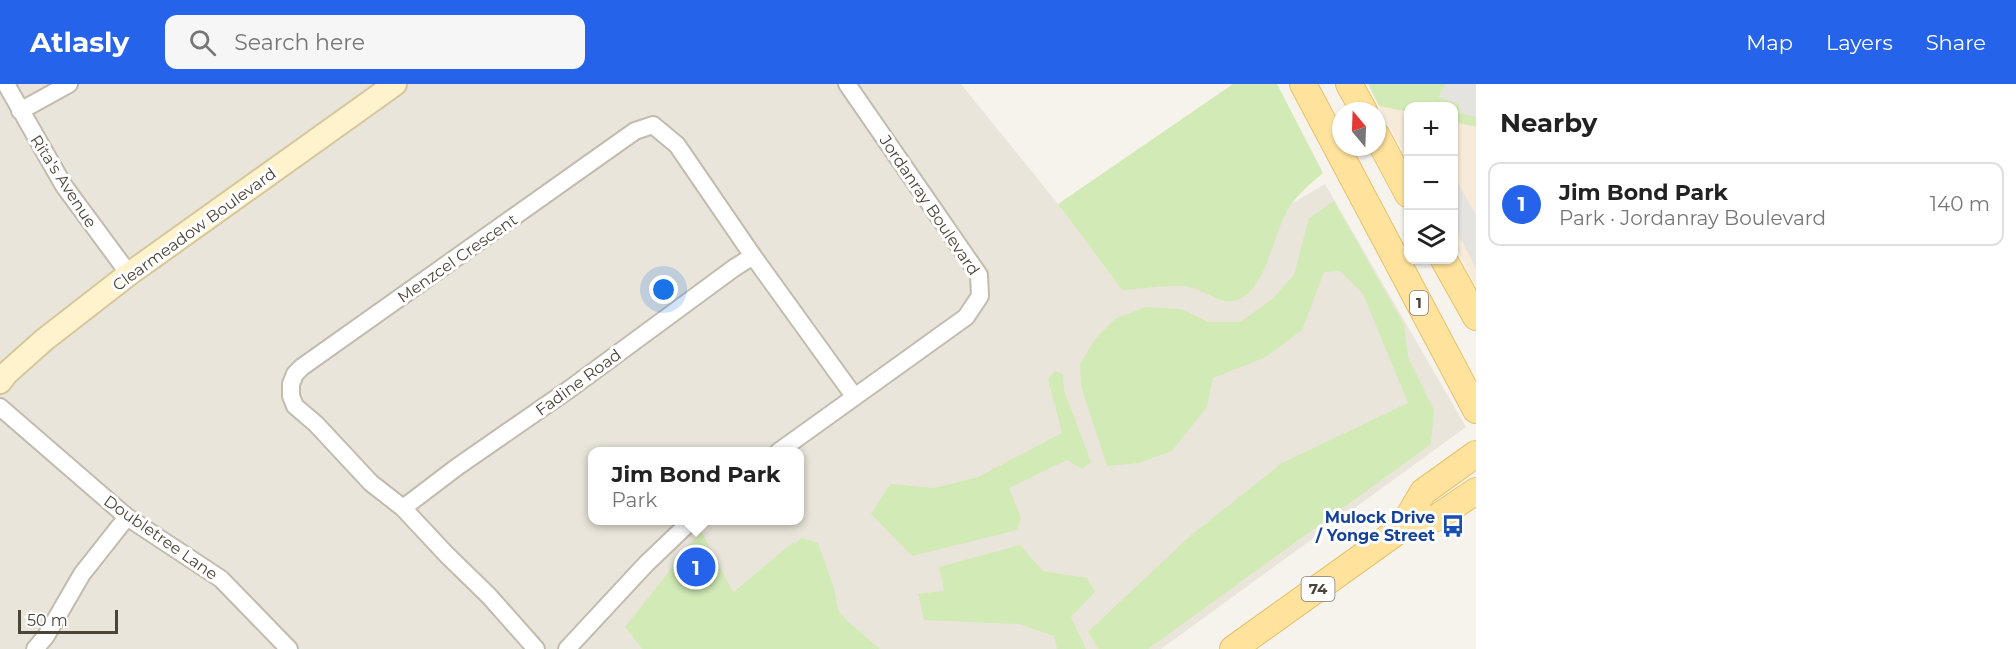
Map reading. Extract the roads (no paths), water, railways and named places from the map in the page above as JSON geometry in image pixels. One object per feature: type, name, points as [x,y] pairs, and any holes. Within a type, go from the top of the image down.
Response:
[{"type":"main road","name":"1","points":[[1303,84],[1476,410]]},
{"type":"main road","points":[[1349,84],[1359,102]]},
{"type":"main road","points":[[1386,153],[1404,187]]},
{"type":"main road","points":[[1446,264],[1476,317]]},
{"type":"main road","name":"74","points":[[1402,528],[1423,492],[1476,454]]},
{"type":"main road","name":"74","points":[[1233,649],[1402,528],[1436,518],[1476,491]]},
{"type":"street","name":"Rita's Avenue","points":[[6,84],[64,186],[129,274]]},
{"type":"street","points":[[20,111],[69,84]]},
{"type":"street","name":"Clearmeadow Boulevard","points":[[0,382],[44,340],[129,274],[395,84]]},
{"type":"street","name":"Jordanray Boulevard","points":[[785,447],[966,317],[980,296],[979,275],[847,84]]},
{"type":"street","name":"Menzcel Crescent","points":[[536,649],[489,596],[403,508],[371,483],[316,424],[295,406],[291,396],[291,384],[295,374],[302,367],[635,131],[654,125],[677,144],[753,256],[854,396]]},
{"type":"street","name":"Fadine Road","points":[[403,508],[753,256]]},
{"type":"street","name":"Doubletree Lane","points":[[0,407],[127,517],[221,579],[280,646]]},
{"type":"street","points":[[34,649],[46,636],[82,574],[127,517]]},
{"type":"street","points":[[567,649],[646,564],[687,525]]},
{"type":"place","name":"Mulock Drive / Yonge Street","points":[[1453,526]]},
{"type":"place","name":"Jim Bond Park","points":[[696,567]]}]
